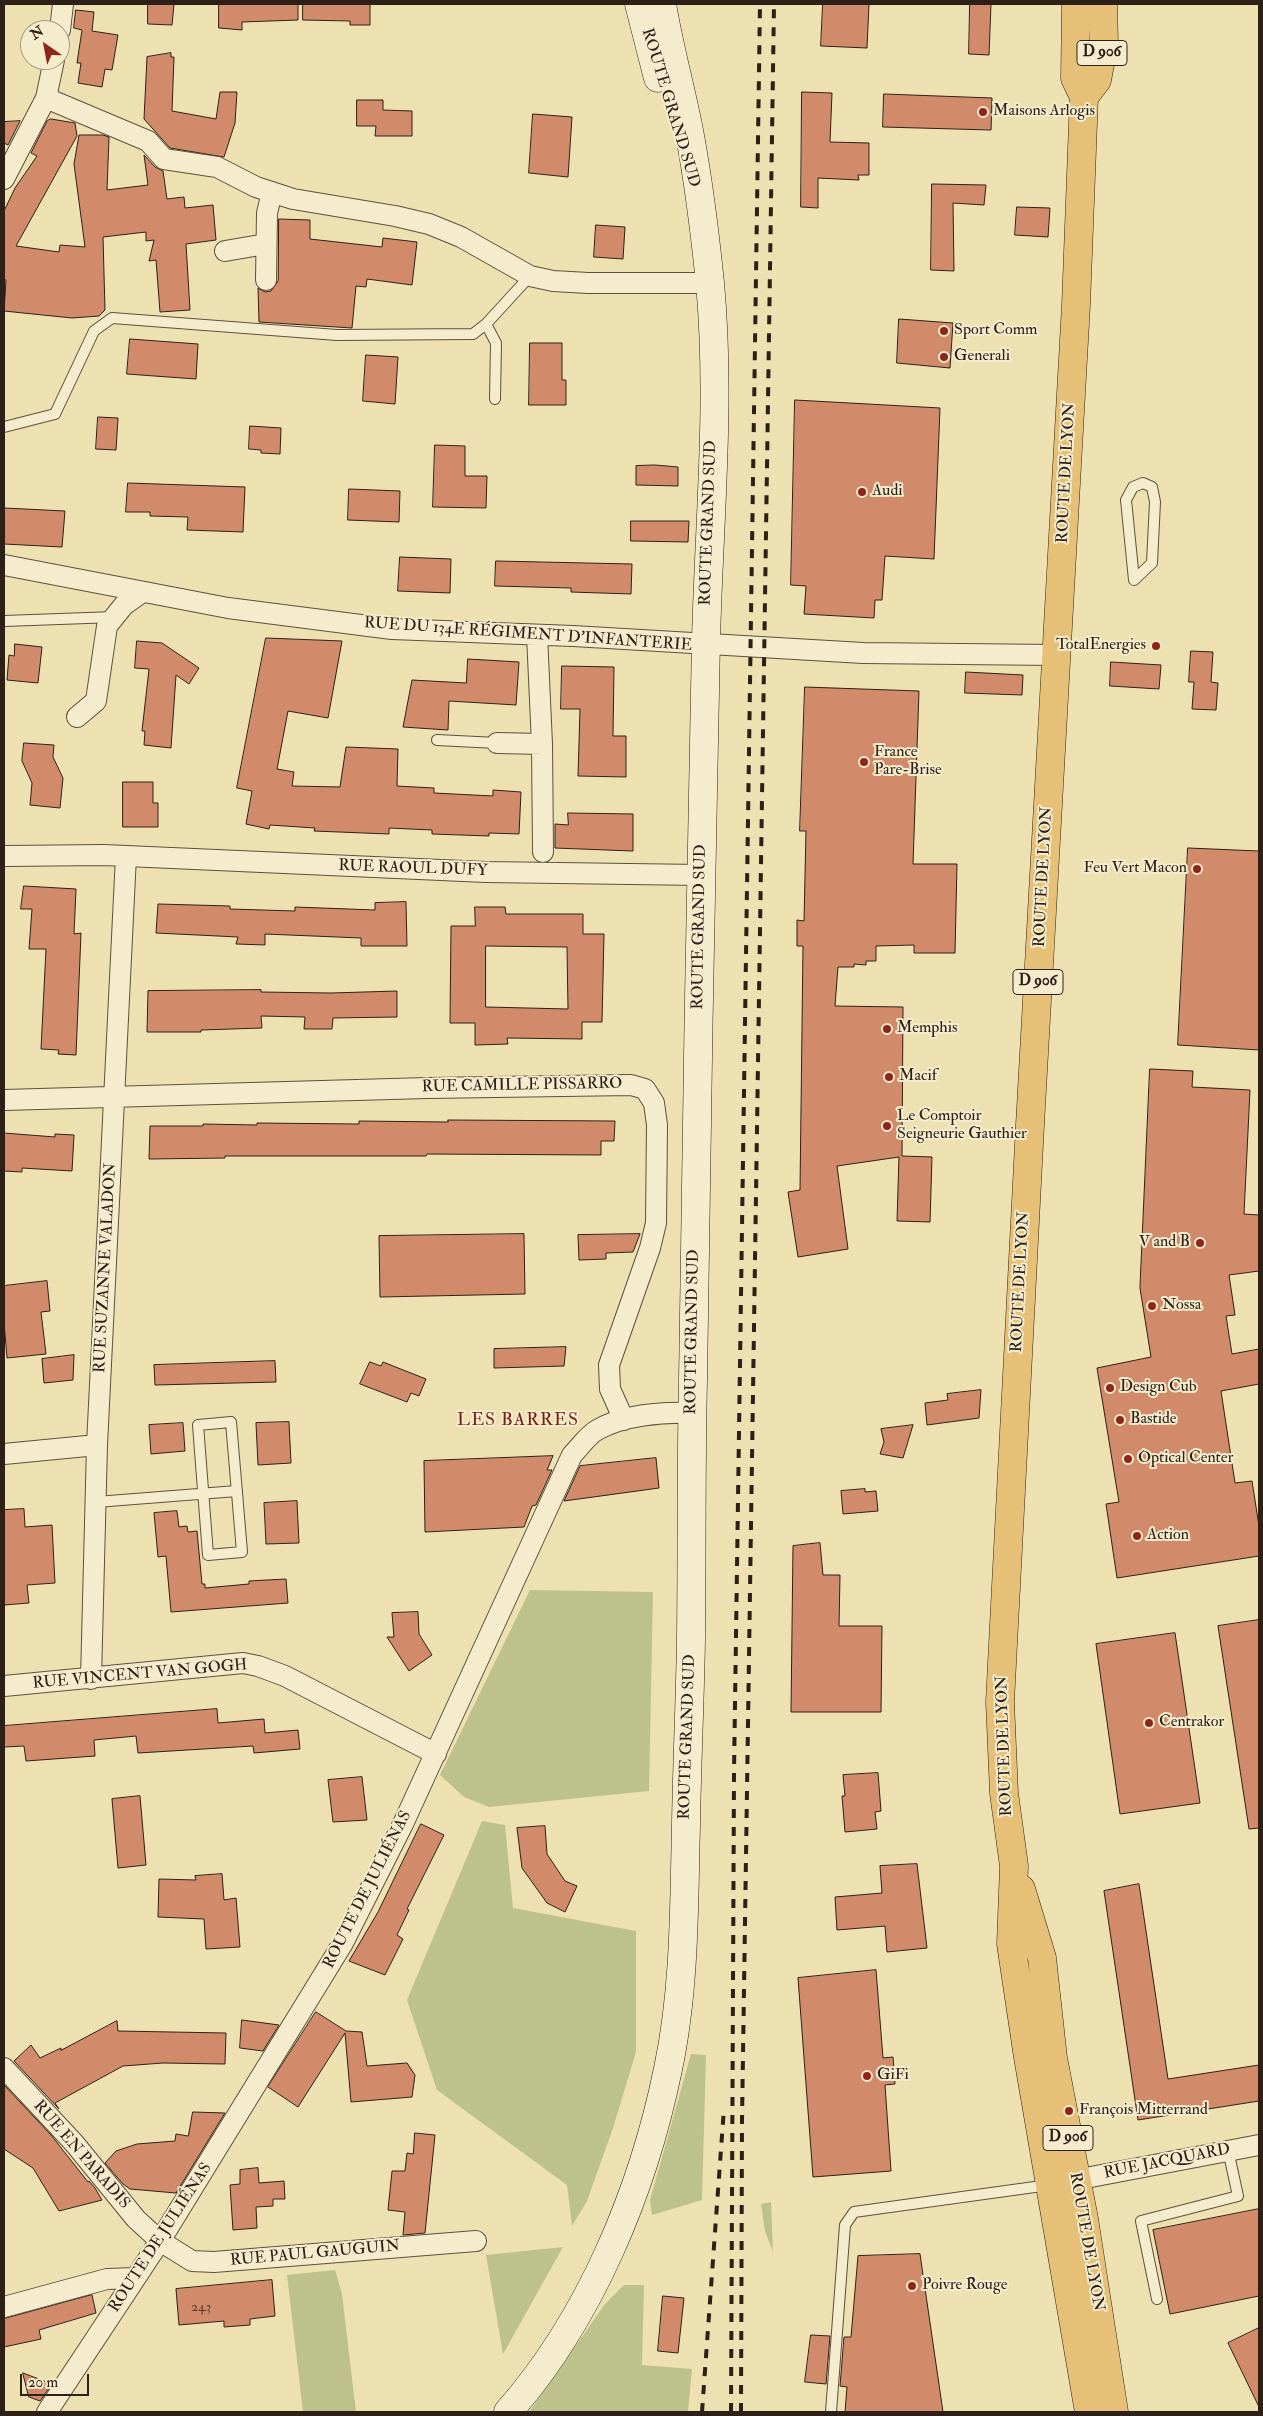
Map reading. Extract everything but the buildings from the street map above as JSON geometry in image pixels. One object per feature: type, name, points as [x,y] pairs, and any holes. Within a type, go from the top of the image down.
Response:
[{"type":"main road","name":"ROUTE GRAND SUD","points":[[639,4],[663,96],[702,213]]},
{"type":"main road","name":"ROUTE GRAND SUD","points":[[508,2412],[530,2387],[571,2326],[596,2278],[638,2183],[669,2067],[678,2004],[684,1929],[691,1646],[692,1413],[700,875],[713,390],[710,283],[702,213],[690,132],[672,60],[662,4]]},
{"type":"main road","name":"ROUTE DE LYON","points":[[1076,4],[1075,78],[1084,97],[1076,305],[1000,1702],[1004,1793],[1014,1866],[1042,1958],[1063,2149],[1058,2224],[1089,2412]]},
{"type":"main road","name":"D 906","points":[[1084,97],[1097,80],[1104,43],[1103,4]]},
{"type":"main road","name":"ROUTE DE LYON","points":[[1014,1866],[1012,1944],[1047,2124],[1062,2183],[1084,2220],[1114,2412]]},
{"type":"street","points":[[61,20],[63,4]]},
{"type":"street","points":[[4,180],[46,98],[52,70]]},
{"type":"street","points":[[46,98],[148,141],[164,158],[217,167],[272,192],[293,199],[395,216],[429,224],[461,237],[530,276],[553,281],[588,283],[710,283]]},
{"type":"street","points":[[266,280],[267,213],[272,192]]},
{"type":"street","points":[[224,251],[266,244]]},
{"type":"street","name":"RUE DU 134E RÉGIMENT D'INFANTERIE","points":[[4,565],[141,593],[228,608],[392,629],[863,653],[1056,654]]},
{"type":"street","points":[[77,717],[96,701],[107,626],[124,605],[141,593]]},
{"type":"street","points":[[537,635],[542,744],[543,852]]},
{"type":"street","points":[[497,743],[542,744]]},
{"type":"street","name":"RUE RAOUL DUFY","points":[[4,856],[126,856],[486,872],[700,875]]},
{"type":"street","name":"RUE SUZANNE VALADON","points":[[91,1679],[97,1445],[126,856]]},
{"type":"street","name":"RUE CAMILLE PISSARRO","points":[[4,1100],[427,1088],[631,1085],[645,1089],[654,1103],[657,1125],[656,1223],[650,1248],[609,1365],[610,1389],[624,1420]]},
{"type":"street","name":"ROUTE DE JULIÉNAS","points":[[47,2412],[160,2241],[344,1943],[436,1754],[572,1455],[596,1430],[624,1420],[672,1413],[692,1413]]},
{"type":"street","points":[[4,1454],[97,1445]]},
{"type":"street","name":"RUE VINCENT VAN GOGH","points":[[4,1686],[243,1663],[258,1666],[285,1676],[436,1754]]},
{"type":"street","name":"RUE EN PARADIS","points":[[4,2068],[74,2143],[136,2219],[160,2241]]},
{"type":"street","name":"RUE JACQUARD","points":[[1062,2183],[1259,2144]]},
{"type":"street","name":"RUE PAUL GAUGUIN","points":[[160,2241],[192,2261],[214,2262],[476,2241]]},
{"type":"street","points":[[4,2307],[107,2279],[135,2278]]},
{"type":"lane","points":[[4,427],[55,414],[94,331],[112,318],[337,335],[473,334],[486,324],[530,276]]},
{"type":"lane","points":[[486,324],[496,343],[495,399]]},
{"type":"lane","points":[[1143,483],[1152,487],[1155,502],[1152,563],[1134,580],[1126,500],[1133,487],[1143,483]]},
{"type":"lane","points":[[4,620],[115,616]]},
{"type":"lane","points":[[437,740],[497,743]]},
{"type":"lane","points":[[231,1422],[242,1552],[208,1555],[203,1494],[198,1425],[231,1422]]},
{"type":"lane","points":[[96,1502],[237,1491]]},
{"type":"lane","points":[[1047,2124],[1063,2149]]},
{"type":"lane","points":[[1047,2124],[1063,2149]]},
{"type":"lane","points":[[1157,2299],[1141,2221],[1238,2196],[1228,2150]]},
{"type":"lane","points":[[831,2412],[845,2225],[854,2212],[1062,2183]]},
{"type":"green space","points":[[530,1590],[653,1592],[649,1791],[489,1807],[464,1797],[440,1775]]},
{"type":"green space","points":[[482,1821],[505,1825],[513,1908],[636,1931],[636,2052],[613,2128],[587,2201],[572,2226],[567,2185],[437,2090],[407,2000]]},
{"type":"green space","points":[[691,2054],[706,2055],[702,2200],[652,2215],[650,2200]]},
{"type":"green space","points":[[771,2202],[773,2252],[765,2231],[761,2204]]},
{"type":"green space","points":[[563,2247],[503,2354],[486,2255]]},
{"type":"green space","points":[[335,2270],[342,2294],[356,2412],[303,2412],[287,2275]]},
{"type":"green space","points":[[624,2285],[644,2285],[642,2365],[692,2369],[688,2412],[529,2412],[605,2304]]},
{"type":"railway","points":[[731,2412],[734,1772],[760,4]]},
{"type":"railway","points":[[741,2412],[742,2121],[774,4]]},
{"type":"railway","points":[[702,2412],[724,2108]]},
{"type":"place","name":"Maisons Arlogis","points":[[983,112]]},
{"type":"place","name":"Sport Comm","points":[[944,331]]},
{"type":"place","name":"Generali","points":[[944,357]]},
{"type":"place","name":"Audi","points":[[862,492]]},
{"type":"place","name":"TotalEnergies","points":[[1156,646]]},
{"type":"place","name":"France Pare-Brise","points":[[864,762]]},
{"type":"place","name":"Feu Vert Macon","points":[[1197,869]]},
{"type":"place","name":"Memphis","points":[[887,1029]]},
{"type":"place","name":"Macif","points":[[889,1077]]},
{"type":"place","name":"Le Comptoir Seigneurie Gauthier","points":[[887,1126]]},
{"type":"place","name":"V and B","points":[[1200,1243]]},
{"type":"place","name":"Nossa","points":[[1152,1306]]},
{"type":"place","name":"Design Cub","points":[[1110,1388]]},
{"type":"place","name":"Bastide","points":[[1120,1420]]},
{"type":"place","name":"Optical Center","points":[[1128,1459]]},
{"type":"place","name":"Action","points":[[1137,1536]]},
{"type":"place","name":"Centrakor","points":[[1149,1723]]},
{"type":"place","name":"GiFi","points":[[867,2076]]},
{"type":"place","name":"François Mitterrand","points":[[1069,2111]]},
{"type":"place","name":"Poivre Rouge","points":[[912,2286]]},
{"type":"district","name":"LES BARRES","points":[[518,1421]]}]
